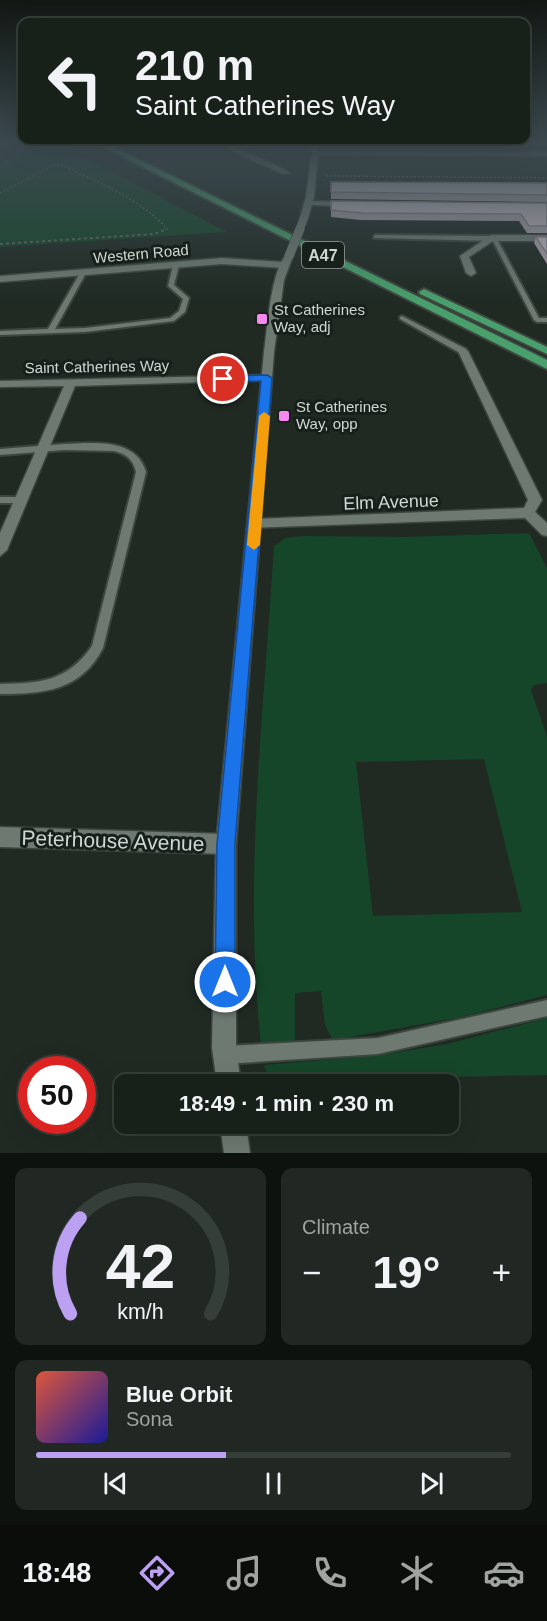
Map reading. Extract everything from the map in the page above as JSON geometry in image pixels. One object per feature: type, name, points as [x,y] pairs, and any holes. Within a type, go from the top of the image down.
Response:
[{"type":"highway","name":"A47","points":[[208,197],[547,365]]},
{"type":"highway","name":"A47","points":[[227,197],[547,351]]},
{"type":"street","points":[[228,1074],[225,1055],[226,844],[267,378],[276,297],[286,260],[304,218],[310,197]]},
{"type":"street","points":[[309,203],[359,204]]},
{"type":"street","points":[[471,273],[464,256],[491,238],[547,238]]},
{"type":"street","name":"Western Road","points":[[0,279],[222,261],[286,260]]},
{"type":"street","points":[[463,351],[535,500],[528,513],[547,531]]},
{"type":"street","name":"Saint Catherines Way","points":[[0,384],[267,378]]},
{"type":"street","points":[[0,550],[71,382]]},
{"type":"street","name":"Elm Avenue","points":[[255,524],[528,513]]},
{"type":"street","name":"Peterhouse Avenue","points":[[0,837],[226,844]]},
{"type":"street","points":[[234,1134],[237,1153]]},
{"type":"lane","points":[[376,237],[491,238],[495,240],[537,320],[547,320]]},
{"type":"lane","points":[[0,333],[50,332],[172,320],[182,312],[186,298],[171,286],[176,265]]},
{"type":"lane","points":[[50,332],[83,273]]},
{"type":"lane","points":[[402,318],[463,351]]},
{"type":"lane","points":[[0,452],[43,448],[124,451],[139,463],[141,472],[97,648],[88,663],[54,686],[0,689]]},
{"type":"lane","points":[[0,500],[21,500]]},
{"type":"lane","points":[[225,1055],[378,1046],[547,1008]]},
{"type":"path","points":[[0,244],[154,234],[167,229],[163,222],[121,197]]},
{"type":"green space","points":[[0,197],[159,197],[227,232],[0,247]]},
{"type":"green space","points":[[529,533],[547,568],[547,683],[534,685],[531,690],[547,737],[547,995],[462,1017],[333,1040],[325,1025],[321,991],[295,993],[295,1042],[261,1044],[256,982],[255,857],[274,546],[286,538],[304,536],[406,537]],"holes":[[[484,759],[522,912],[373,916],[356,762]]]},
{"type":"green space","points":[[547,1018],[547,1075],[459,1077],[459,1074],[267,1074],[264,1065],[381,1055],[447,1044]]},
{"type":"building","points":[[331,201],[547,203],[547,226],[529,226],[521,214],[362,213],[331,210]]},
{"type":"building","points":[[536,237],[547,237],[547,254]]},
{"type":"slow traffic","points":[[254,545],[264,416]]},
{"type":"place","name":"St Catherines Way, adj","points":[[262,319]]},
{"type":"place","name":"St Catherines Way, opp","points":[[284,416]]},
{"type":"route","points":[[223,379],[267,378],[226,844],[225,982]]}]
